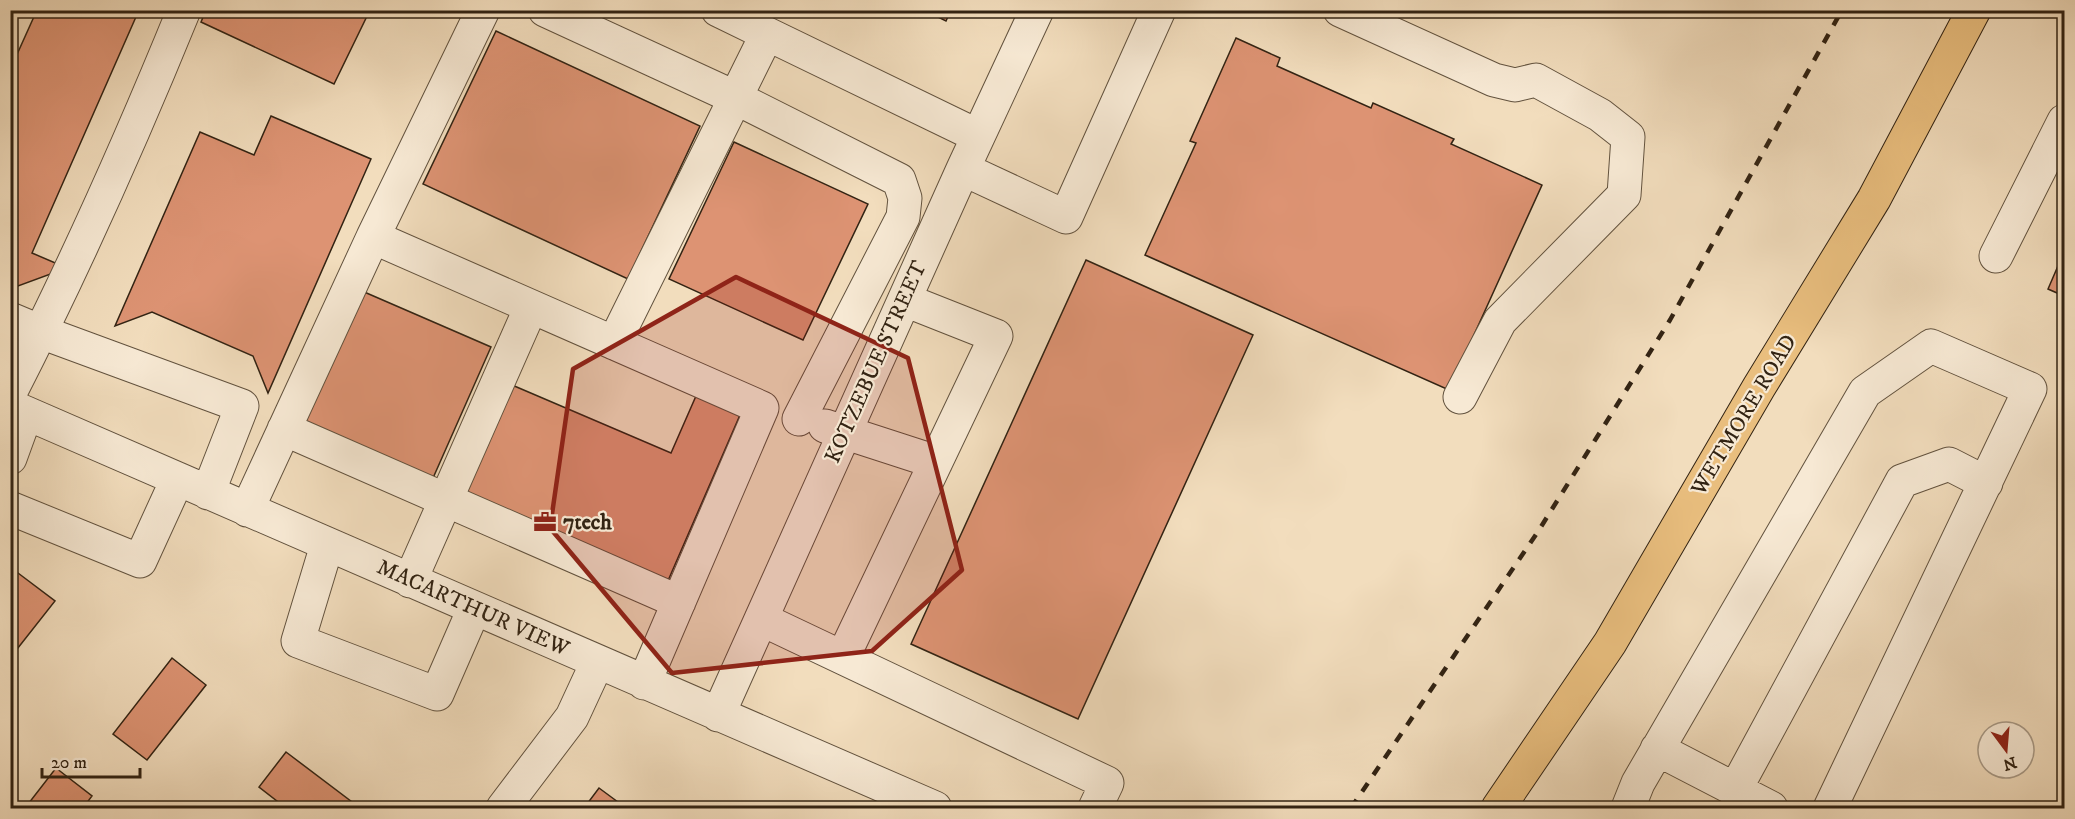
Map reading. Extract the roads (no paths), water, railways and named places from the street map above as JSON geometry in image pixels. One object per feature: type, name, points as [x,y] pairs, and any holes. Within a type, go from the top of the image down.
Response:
[{"type":"main road","name":"WETMORE ROAD","points":[[1498,808],[1610,643],[1760,387],[1874,199],[1974,10]]},
{"type":"street","points":[[10,458],[16,404],[41,332],[143,110],[184,10]]},
{"type":"street","points":[[247,510],[373,237],[483,10]]},
{"type":"street","points":[[545,10],[736,98],[899,180],[905,198],[903,217],[799,419]]},
{"type":"street","points":[[718,10],[978,136]]},
{"type":"street","name":"KOTZEBUE STREET","points":[[718,715],[963,169],[1037,10]]},
{"type":"street","points":[[963,169],[1066,217],[1159,10]]},
{"type":"street","points":[[1340,10],[1494,80],[1515,85],[1536,80],[1600,115],[1628,137],[1624,195],[1500,321],[1460,397]]},
{"type":"street","points":[[614,343],[767,34]]},
{"type":"street","points":[[1996,256],[2064,121]]},
{"type":"street","points":[[373,237],[762,408],[936,462]]},
{"type":"street","points":[[843,657],[996,336],[904,300]]},
{"type":"street","points":[[410,581],[531,307]]},
{"type":"street","points":[[10,319],[242,406],[208,493]]},
{"type":"street","points":[[1628,808],[1638,783],[1657,749],[1865,392],[1931,346],[2030,389],[1830,808]]},
{"type":"street","name":"MACARTHUR VIEW","points":[[16,404],[177,480],[935,808]]},
{"type":"street","points":[[644,683],[762,408]]},
{"type":"street","points":[[284,429],[679,602]]},
{"type":"street","points":[[1735,790],[1902,481],[1949,464],[1986,483]]},
{"type":"street","points":[[10,508],[140,561],[177,480]]},
{"type":"street","points":[[327,545],[298,641],[437,694],[474,609]]},
{"type":"street","points":[[761,619],[1107,783],[1095,808]]},
{"type":"street","points":[[503,808],[572,717],[597,663]]},
{"type":"street","points":[[1657,749],[1771,808]]},
{"type":"railway","points":[[1351,808],[1539,530],[1670,320],[1842,10]]},
{"type":"place","name":"7tech","points":[[545,522]]}]
